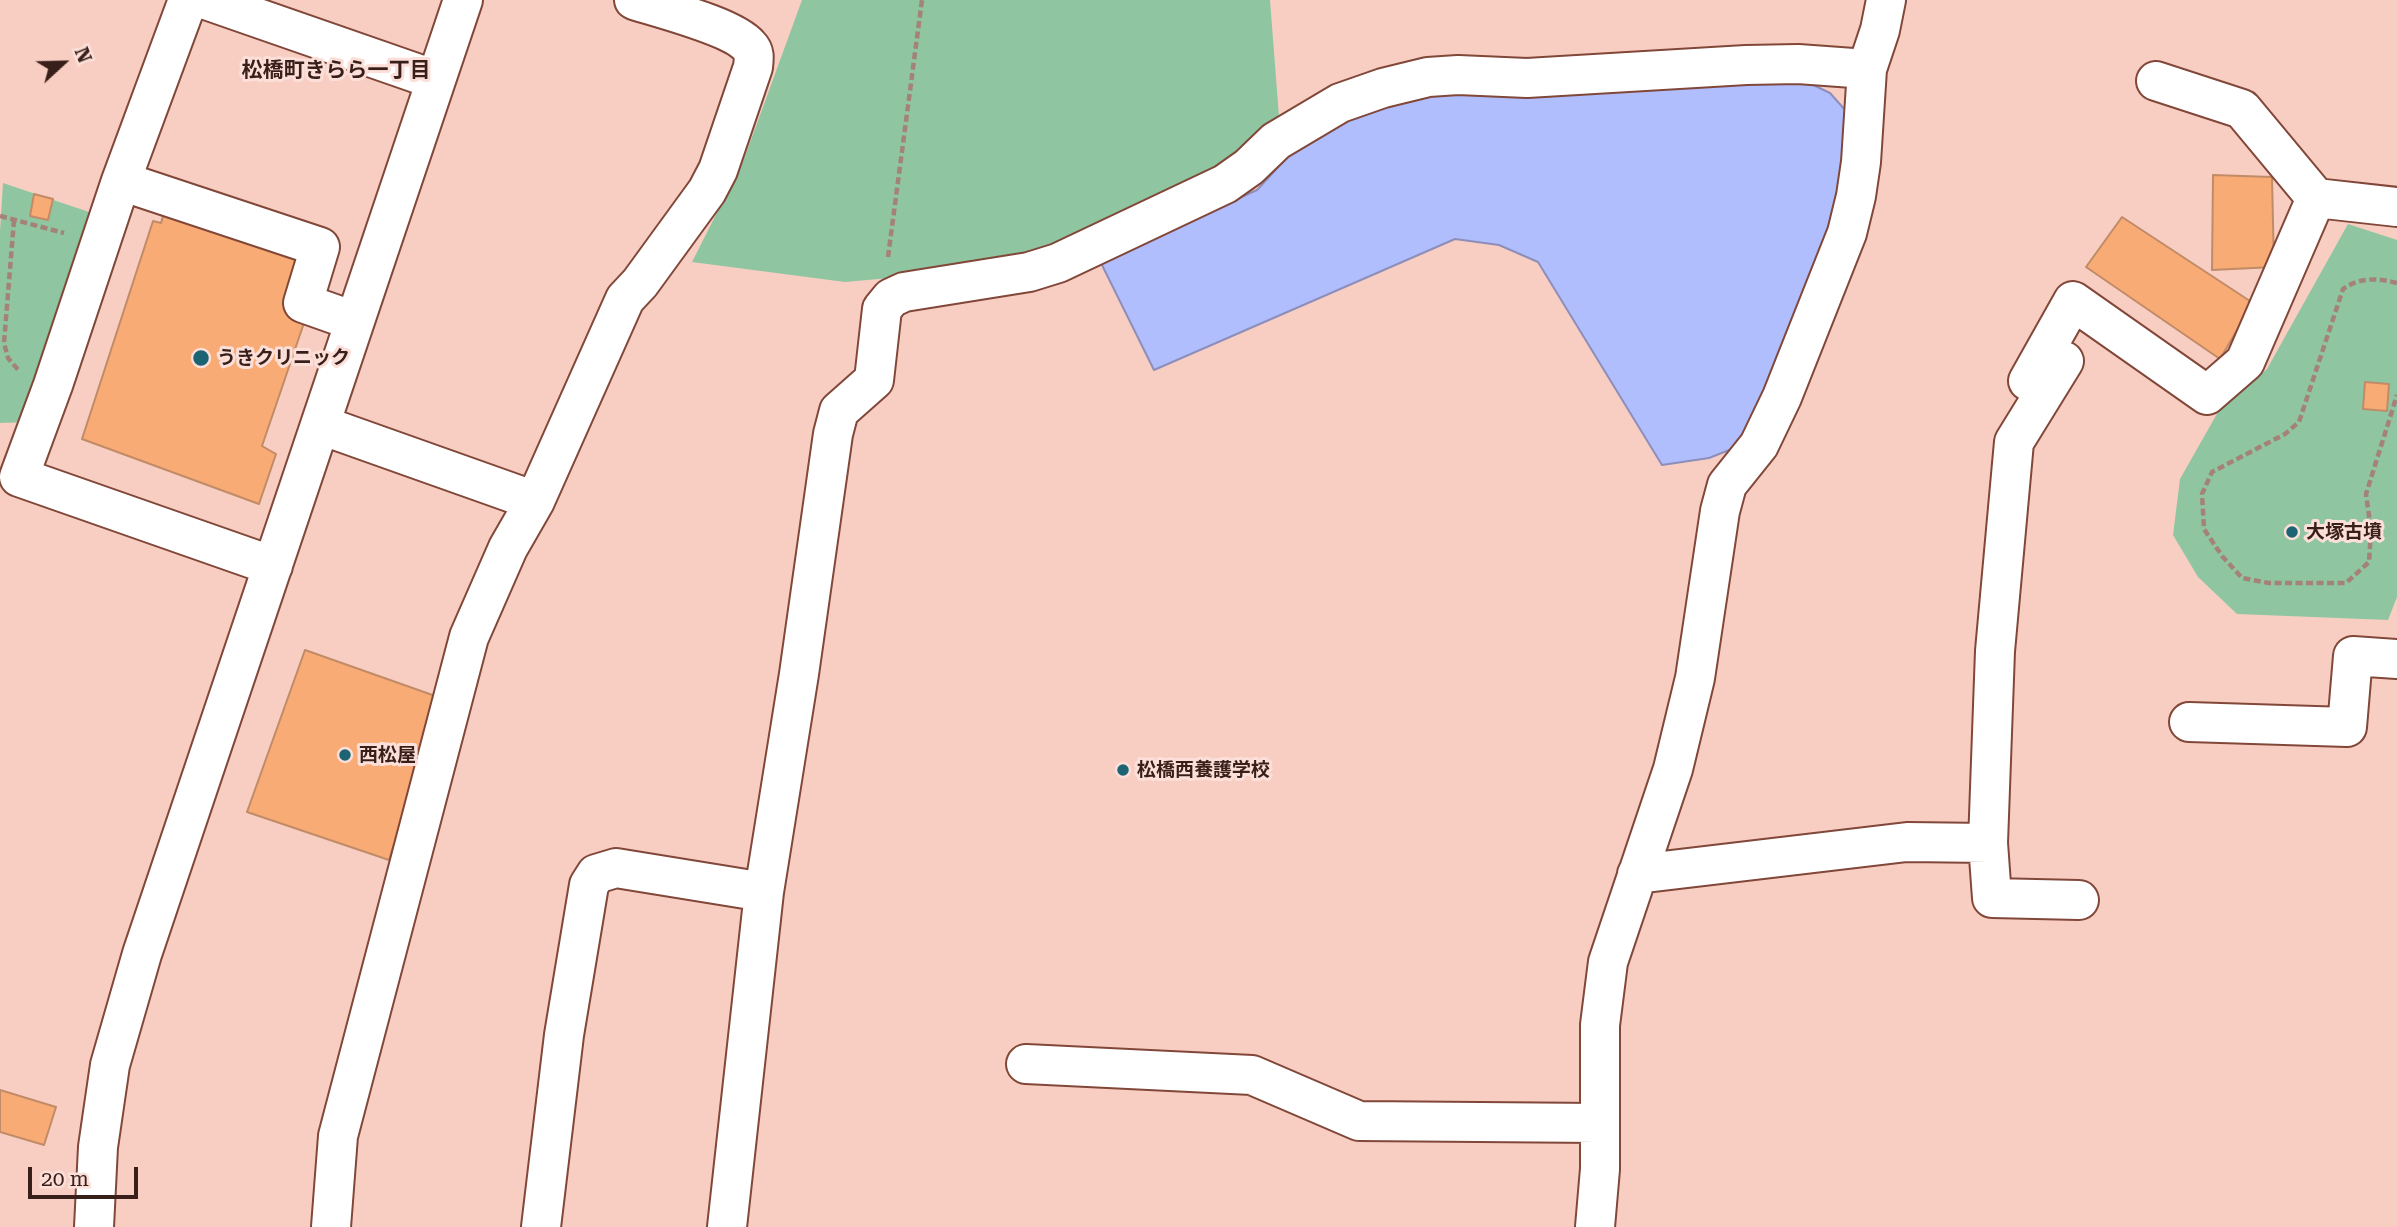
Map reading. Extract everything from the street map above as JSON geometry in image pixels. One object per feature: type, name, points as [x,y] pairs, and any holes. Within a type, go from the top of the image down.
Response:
[{"type":"street","points":[[188,0],[121,181],[53,385],[9,480],[273,566]]},
{"type":"street","points":[[206,0],[436,80]]},
{"type":"street","points":[[94,1227],[97,1147],[110,1065],[142,954],[463,0]]},
{"type":"street","points":[[331,1227],[338,1136],[469,637],[508,548],[535,501],[625,299],[640,283],[707,191],[718,170],[754,67],[754,53],[747,43],[709,24],[635,0]]},
{"type":"street","points":[[1595,1227],[1600,1169],[1600,1026],[1608,962],[1673,769],[1695,678],[1720,511],[1727,485],[1759,445],[1782,397],[1847,233],[1861,162],[1867,69],[1880,30],[1886,0]]},
{"type":"street","points":[[727,1227],[764,892],[799,674],[833,434],[839,411],[874,380],[882,309],[891,298],[904,292],[1029,272],[1058,263],[1225,184],[1249,167],[1276,141],[1340,103],[1383,88],[1428,77],[1458,75],[1527,78],[1772,64],[1867,69]]},
{"type":"street","points":[[2156,80],[2242,109],[2316,198],[2397,207]]},
{"type":"street","points":[[121,181],[320,247],[303,303],[354,321]]},
{"type":"street","points":[[2011,411],[2073,302],[2207,395],[2245,362],[2316,198]]},
{"type":"street","points":[[2064,361],[2014,442],[1996,652],[1988,844],[1993,898],[2079,900]]},
{"type":"street","points":[[321,425],[535,501]]},
{"type":"street","points":[[2189,722],[2347,727],[2353,656],[2397,659]]},
{"type":"street","points":[[1637,874],[1907,842],[1988,844]]},
{"type":"street","points":[[541,1227],[564,1035],[589,885],[596,874],[616,868],[764,892]]},
{"type":"street","points":[[1026,1064],[1252,1075],[1359,1121],[1598,1123]]},
{"type":"path","points":[[891,298],[884,286],[922,0]]},
{"type":"path","points":[[0,216],[100,243]]},
{"type":"path","points":[[14,220],[4,343],[8,358],[17,370],[53,385]]},
{"type":"path","points":[[2397,282],[2369,279],[2355,281],[2343,289],[2299,422],[2285,434],[2212,472],[2202,494],[2204,529],[2242,579],[2269,583],[2346,583],[2369,562],[2371,530],[2366,494],[2397,395]]},
{"type":"green space","points":[[802,0],[1270,0],[1279,117],[1210,179],[1037,255],[912,276],[845,282],[692,262],[744,159]]},
{"type":"green space","points":[[3,183],[95,214],[26,422],[0,423],[0,231]]},
{"type":"green space","points":[[2348,224],[2397,240],[2397,597],[2388,620],[2237,614],[2198,577],[2173,535],[2180,479],[2218,412],[2267,369]]},
{"type":"water","points":[[1805,81],[1830,93],[1846,111],[1840,212],[1742,445],[1709,458],[1662,465],[1538,262],[1499,245],[1455,239],[1154,370],[1100,261],[1257,190],[1292,152],[1339,117],[1430,87]]},
{"type":"building","points":[[2213,175],[2272,177],[2274,267],[2212,270]]},
{"type":"building","name":"うきクリニック","points":[[174,178],[257,208],[320,276],[262,446],[276,454],[259,504],[82,439],[153,221],[161,223]]},
{"type":"building","points":[[34,194],[53,199],[48,220],[30,216]]},
{"type":"building","points":[[2122,217],[2253,303],[2220,359],[2086,267]]},
{"type":"building","points":[[2365,382],[2389,384],[2387,411],[2363,409]]},
{"type":"building","name":"西松屋","points":[[305,650],[441,698],[389,860],[247,812]]},
{"type":"building","points":[[0,1090],[56,1107],[44,1145],[0,1132]]},
{"type":"place","name":"うきクリニック","points":[[201,358]]},
{"type":"place","name":"大塚古墳","points":[[2292,532]]},
{"type":"place","name":"西松屋","points":[[345,755]]},
{"type":"place","name":"松橋西養護学校","points":[[1123,770]]},
{"type":"district","name":"松橋町きらら一丁目","points":[[336,71]]}]
